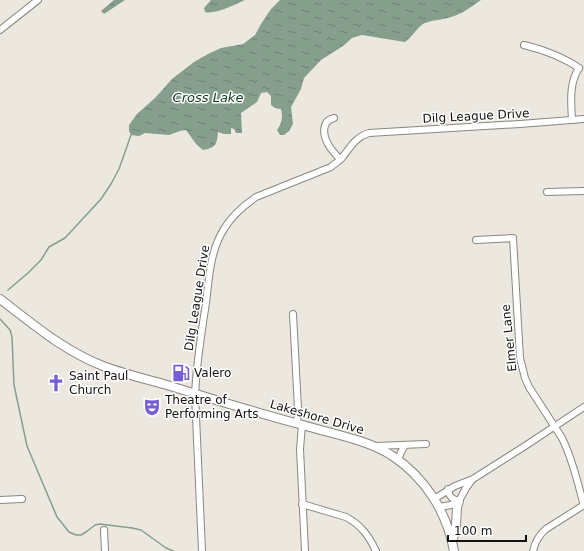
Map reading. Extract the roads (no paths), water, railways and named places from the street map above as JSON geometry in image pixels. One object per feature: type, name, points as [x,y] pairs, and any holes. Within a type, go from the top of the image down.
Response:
[{"type":"main road","name":"Lakeshore Drive","points":[[0,298],[56,342],[103,366],[358,441],[374,446],[388,453],[419,478],[434,499],[445,518],[454,551]]},
{"type":"main road","points":[[452,540],[456,524],[457,507],[460,498]]},
{"type":"street","points":[[1,27],[38,0]]},
{"type":"street","points":[[524,46],[541,50],[582,66],[574,76],[571,92],[572,120]]},
{"type":"street","points":[[334,118],[326,121],[324,126],[324,134],[328,144],[340,159]]},
{"type":"street","name":"Dilg League Drive","points":[[202,551],[195,394],[197,366],[211,263],[217,241],[229,220],[256,197],[331,167],[357,139],[364,134],[584,119]]},
{"type":"street","points":[[547,192],[584,191],[584,198]]},
{"type":"street","name":"Elmer Lane","points":[[476,240],[513,238],[521,365],[529,387],[562,438],[570,456],[584,506]]},
{"type":"street","points":[[293,314],[305,551]]},
{"type":"street","points":[[434,499],[448,489],[473,479],[584,407]]},
{"type":"street","points":[[374,446],[426,444]]},
{"type":"street","points":[[398,460],[404,445]]},
{"type":"street","points":[[439,507],[451,505],[460,498],[473,479]]},
{"type":"street","points":[[455,486],[460,498]]},
{"type":"street","points":[[448,489],[449,494],[453,499],[460,498]]},
{"type":"street","points":[[0,500],[22,499]]},
{"type":"street","points":[[302,504],[352,520],[364,530],[376,551]]},
{"type":"street","points":[[533,551],[541,533],[584,506]]},
{"type":"street","points":[[104,530],[105,551]]},
{"type":"water","points":[[114,0],[125,0],[104,14],[101,11]]},
{"type":"water","points":[[211,0],[245,0],[220,11],[209,13],[205,12],[204,8]]},
{"type":"water","name":"Cross Lake","points":[[280,0],[481,0],[455,16],[423,24],[405,42],[362,35],[352,38],[343,46],[321,60],[304,78],[301,89],[291,107],[293,124],[289,131],[284,135],[280,135],[277,130],[282,120],[281,109],[275,108],[271,105],[271,96],[267,92],[261,93],[257,102],[241,113],[242,133],[236,133],[234,129],[231,128],[231,134],[218,132],[215,145],[211,148],[203,150],[200,148],[186,130],[169,135],[145,133],[139,136],[131,135],[129,125],[137,114],[155,98],[172,79],[194,62],[208,54],[221,48],[243,44],[255,35],[271,9]]},
{"type":"waterway","points":[[8,290],[41,260],[49,247],[65,238],[101,199],[119,169],[131,135]]},
{"type":"waterway","points":[[0,319],[10,330],[12,337],[14,385],[27,446],[57,517],[69,532],[76,535],[81,535],[95,525],[100,524],[132,528],[141,530],[166,548],[173,551]]},
{"type":"place","name":"Valero","points":[[181,373]]},
{"type":"place","name":"Saint Paul Church","points":[[56,383]]},
{"type":"place","name":"Theatre of Performing Arts","points":[[152,407]]}]
